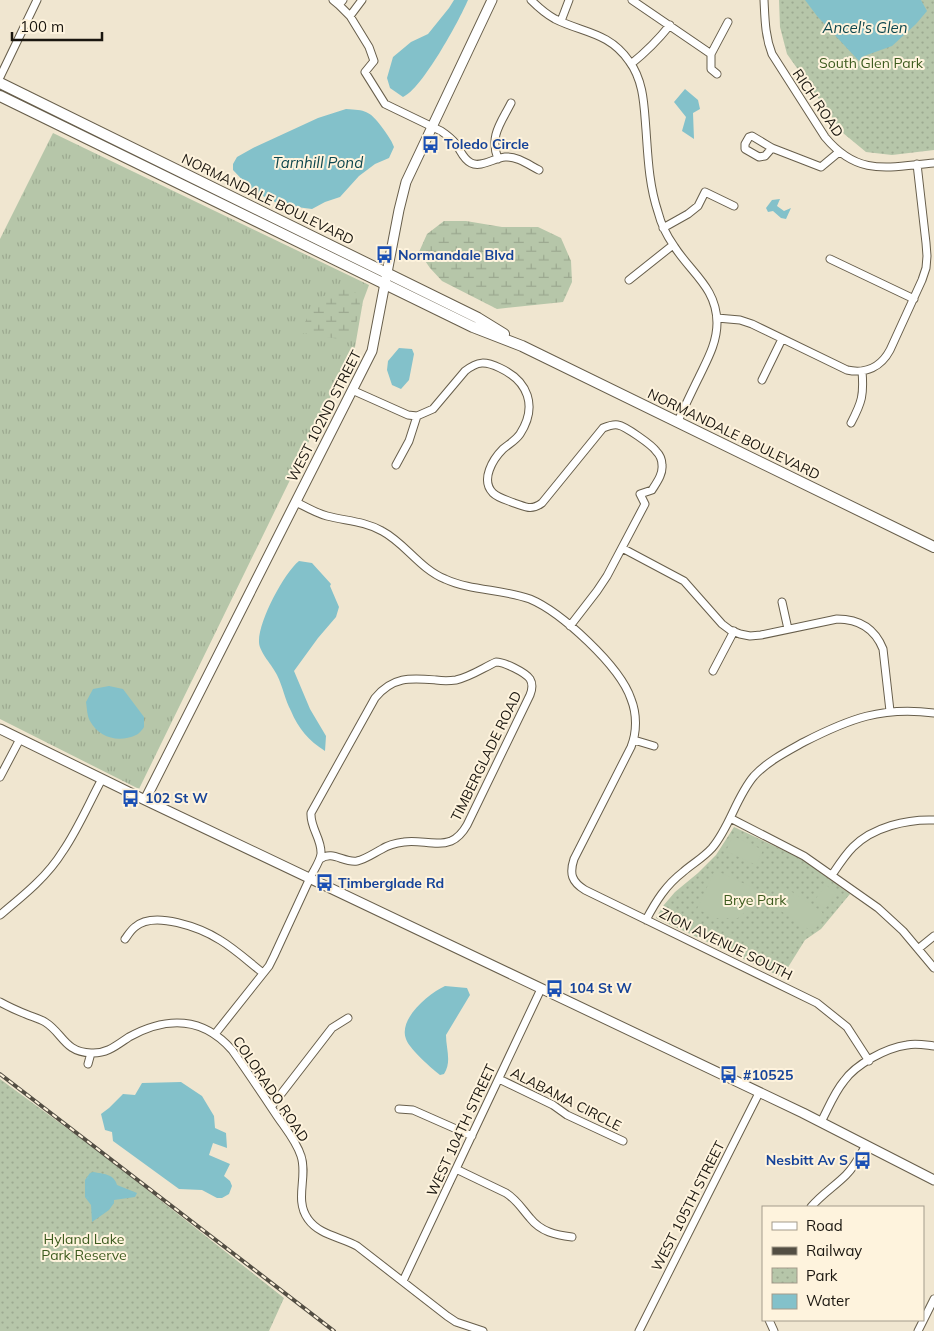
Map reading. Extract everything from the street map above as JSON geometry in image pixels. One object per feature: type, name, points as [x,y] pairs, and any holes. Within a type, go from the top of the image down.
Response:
[{"type":"main road","name":"NORMANDALE BOULEVARD","points":[[0,83],[478,318],[522,346]]},
{"type":"main road","name":"NORMANDALE BOULEVARD","points":[[0,96],[473,328],[522,346],[933,545]]},
{"type":"street","points":[[0,76],[37,0]]},
{"type":"street","points":[[333,0],[341,3],[369,47],[374,61],[365,72],[385,104],[449,137],[469,162],[480,164],[498,159],[512,158],[539,170]]},
{"type":"street","points":[[350,16],[362,0]]},
{"type":"street","name":"WEST 102ND STREET","points":[[145,800],[372,351],[386,272],[406,182],[492,0]]},
{"type":"street","points":[[531,0],[545,12],[561,21],[600,35],[621,51],[636,73],[643,98],[652,193],[663,228],[673,246],[706,286],[712,298],[717,318],[716,338],[678,421]]},
{"type":"street","points":[[561,21],[569,0]]},
{"type":"street","points":[[632,0],[711,54]]},
{"type":"street","name":"RICH ROAD","points":[[764,0],[765,32],[772,54],[825,137],[839,152],[852,161],[876,167],[934,162]]},
{"type":"street","points":[[717,74],[711,69],[711,54],[728,22]]},
{"type":"street","points":[[631,64],[643,55],[670,25]]},
{"type":"street","points":[[498,159],[494,145],[495,138],[511,103]]},
{"type":"street","points":[[772,148],[821,166],[839,152]]},
{"type":"street","points":[[717,318],[740,320],[752,324],[839,368],[854,372],[871,369],[879,364],[885,358],[914,299],[926,268],[927,256],[917,164]]},
{"type":"street","points":[[663,228],[698,206],[705,192],[734,206]]},
{"type":"street","points":[[629,280],[673,246]]},
{"type":"street","points":[[830,259],[914,299]]},
{"type":"street","points":[[762,380],[782,339]]},
{"type":"street","points":[[352,390],[408,415],[417,416],[433,409],[471,366],[486,362],[514,375],[526,390],[529,400],[527,419],[520,434],[497,457],[487,481],[492,492],[497,496],[526,508],[532,508],[546,500],[603,428],[609,425],[623,426],[652,447],[661,458],[662,472],[652,490],[640,494],[646,504],[597,591],[570,626]]},
{"type":"street","points":[[851,423],[863,397],[862,371]]},
{"type":"street","points":[[396,465],[409,441],[417,416]]},
{"type":"street","points":[[296,502],[326,516],[370,525],[384,532],[396,540],[426,567],[455,584],[504,592],[532,600],[545,607],[592,645],[625,685],[635,712],[634,740],[654,746]]},
{"type":"street","points":[[622,548],[684,581],[722,624],[740,634],[750,636],[761,635],[837,619],[848,619],[866,626],[879,640],[883,649],[890,711]]},
{"type":"street","points":[[782,602],[788,629]]},
{"type":"street","points":[[713,671],[734,631]]},
{"type":"street","name":"TIMBERGLADE ROAD","points":[[496,662],[501,662],[526,674],[532,684],[532,690],[464,831],[452,841],[445,843],[407,841],[383,848],[364,859],[356,861],[348,861],[330,855],[320,859],[320,845],[312,827],[312,813],[375,698],[381,691],[395,681],[403,679],[446,681],[464,678],[496,662]]},
{"type":"street","points":[[646,920],[664,890],[702,858],[720,838],[745,788],[775,758],[830,729],[868,715],[907,710],[934,713]]},
{"type":"street","points":[[0,729],[145,800],[311,876],[821,1122],[934,1180]]},
{"type":"street","points":[[0,777],[20,739]]},
{"type":"street","name":"ZION AVENUE SOUTH","points":[[634,740],[574,859],[572,866],[574,881],[585,890],[817,1002],[847,1027],[869,1061]]},
{"type":"street","points":[[0,915],[28,892],[63,852],[102,779]]},
{"type":"street","points":[[730,818],[792,848],[888,916],[904,931],[934,968]]},
{"type":"street","points":[[832,875],[854,847],[865,838],[903,823],[917,820],[934,820]]},
{"type":"street","points":[[215,1034],[263,974],[274,956],[320,859]]},
{"type":"street","points":[[125,939],[135,926],[142,922],[158,919],[166,920],[194,928],[219,939],[263,974]]},
{"type":"street","points":[[918,949],[934,936]]},
{"type":"street","name":"WEST 104TH STREET","points":[[403,1281],[542,989]]},
{"type":"street","points":[[0,1002],[46,1022],[72,1048],[90,1053],[88,1064]]},
{"type":"street","points":[[271,1107],[332,1028],[348,1018]]},
{"type":"street","name":"COLORADO ROAD","points":[[90,1053],[100,1053],[109,1050],[137,1033],[177,1022],[202,1027],[215,1034],[232,1050],[291,1137],[301,1156],[304,1166],[301,1198],[306,1215]]},
{"type":"street","points":[[821,1122],[837,1090],[850,1073],[881,1054],[907,1045],[921,1044],[934,1046]]},
{"type":"street","name":"ALABAMA CIRCLE","points":[[499,1079],[567,1115],[622,1141]]},
{"type":"street","name":"WEST 105TH STREET","points":[[639,1331],[759,1093]]},
{"type":"street","points":[[399,1109],[413,1110],[472,1136]]},
{"type":"street","points":[[812,1206],[847,1174],[866,1145]]},
{"type":"street","points":[[456,1168],[514,1198],[531,1220],[548,1232],[572,1237]]},
{"type":"street","points":[[298,1219],[306,1215],[314,1226],[323,1232],[347,1240],[357,1246],[456,1322],[483,1331]]},
{"type":"street","points":[[924,1319],[934,1299]]},
{"type":"green space","name":"South Glen Park","points":[[779,0],[934,0],[934,150],[892,155],[866,152],[843,133],[787,54],[780,27]]},
{"type":"green space","points":[[53,133],[369,285],[363,301],[355,347],[139,789],[0,719],[0,239]]},
{"type":"green space","points":[[444,221],[466,221],[502,227],[538,227],[561,238],[571,261],[572,282],[563,302],[497,309],[442,281],[419,252],[427,234]]},
{"type":"green space","points":[[347,288],[359,295],[360,306],[354,333],[346,340],[300,333],[316,299]]},
{"type":"green space","name":"Brye Park","points":[[734,827],[800,858],[850,894],[821,929],[805,940],[782,977],[656,918],[675,892],[716,855]]},
{"type":"green space","points":[[733,836],[763,850],[756,865],[726,851]]},
{"type":"green space","points":[[715,870],[760,891],[752,906],[738,918],[716,918],[697,909]]},
{"type":"green space","points":[[826,885],[836,893],[825,909],[814,901]]},
{"type":"green space","points":[[782,888],[786,888],[821,911],[824,918],[815,929],[808,929],[775,907],[772,900]]},
{"type":"green space","name":"Hyland Lake Park Reserve","points":[[0,1079],[102,1154],[284,1298],[269,1331],[0,1331]]},
{"type":"water","points":[[454,0],[468,0],[457,23],[430,68],[411,91],[403,97],[390,88],[387,78],[393,57],[411,42],[428,34]]},
{"type":"water","name":"Ancel's Glen","points":[[805,0],[921,0],[927,11],[892,46],[864,56],[859,61],[817,16]]},
{"type":"water","points":[[685,89],[698,100],[700,109],[693,113],[694,139],[682,131],[686,117],[674,102]]},
{"type":"water","name":"Tarnhill Pond","points":[[346,109],[363,111],[374,117],[394,147],[389,158],[375,164],[359,176],[340,197],[312,209],[281,205],[253,191],[233,170],[233,164],[237,157],[253,148],[318,118]]},
{"type":"water","points":[[780,199],[777,206],[784,211],[791,208],[786,219],[781,218],[773,211],[768,212],[766,208],[772,200]]},
{"type":"water","points":[[399,348],[412,349],[414,354],[409,380],[401,389],[392,385],[387,370],[388,361]]},
{"type":"water","points":[[299,561],[312,563],[331,584],[330,586],[339,607],[336,617],[294,671],[310,709],[326,736],[325,751],[305,734],[297,723],[277,675],[261,650],[259,642],[263,623],[273,598],[286,576]]},
{"type":"water","points":[[109,686],[123,689],[144,717],[144,727],[137,734],[123,739],[116,739],[104,735],[90,721],[86,702],[93,689]]},
{"type":"water","points":[[445,986],[467,988],[470,995],[446,1035],[448,1065],[444,1074],[440,1075],[411,1047],[406,1039],[405,1031],[406,1023],[416,1008],[431,994]]},
{"type":"water","points":[[181,1082],[202,1096],[214,1116],[215,1128],[226,1133],[227,1148],[213,1143],[209,1155],[230,1164],[224,1176],[230,1181],[232,1186],[229,1194],[222,1198],[217,1198],[202,1190],[179,1189],[113,1141],[112,1132],[105,1130],[101,1114],[123,1094],[135,1095],[142,1083]]},
{"type":"water","points":[[93,1172],[108,1175],[116,1181],[117,1185],[137,1193],[135,1197],[114,1200],[109,1210],[92,1222],[91,1205],[85,1197],[85,1180]]},
{"type":"railway","points":[[0,1074],[334,1331]]},
{"type":"place","name":"Toledo Circle","points":[[430,144]]},
{"type":"place","name":"Normandale Blvd","points":[[384,255]]},
{"type":"place","name":"102 St W","points":[[131,798]]},
{"type":"place","name":"Timberglade Rd","points":[[324,883]]},
{"type":"place","name":"104 St W","points":[[555,988]]},
{"type":"place","name":"#10525","points":[[729,1075]]},
{"type":"place","name":"Nesbitt Av S","points":[[862,1160]]}]
